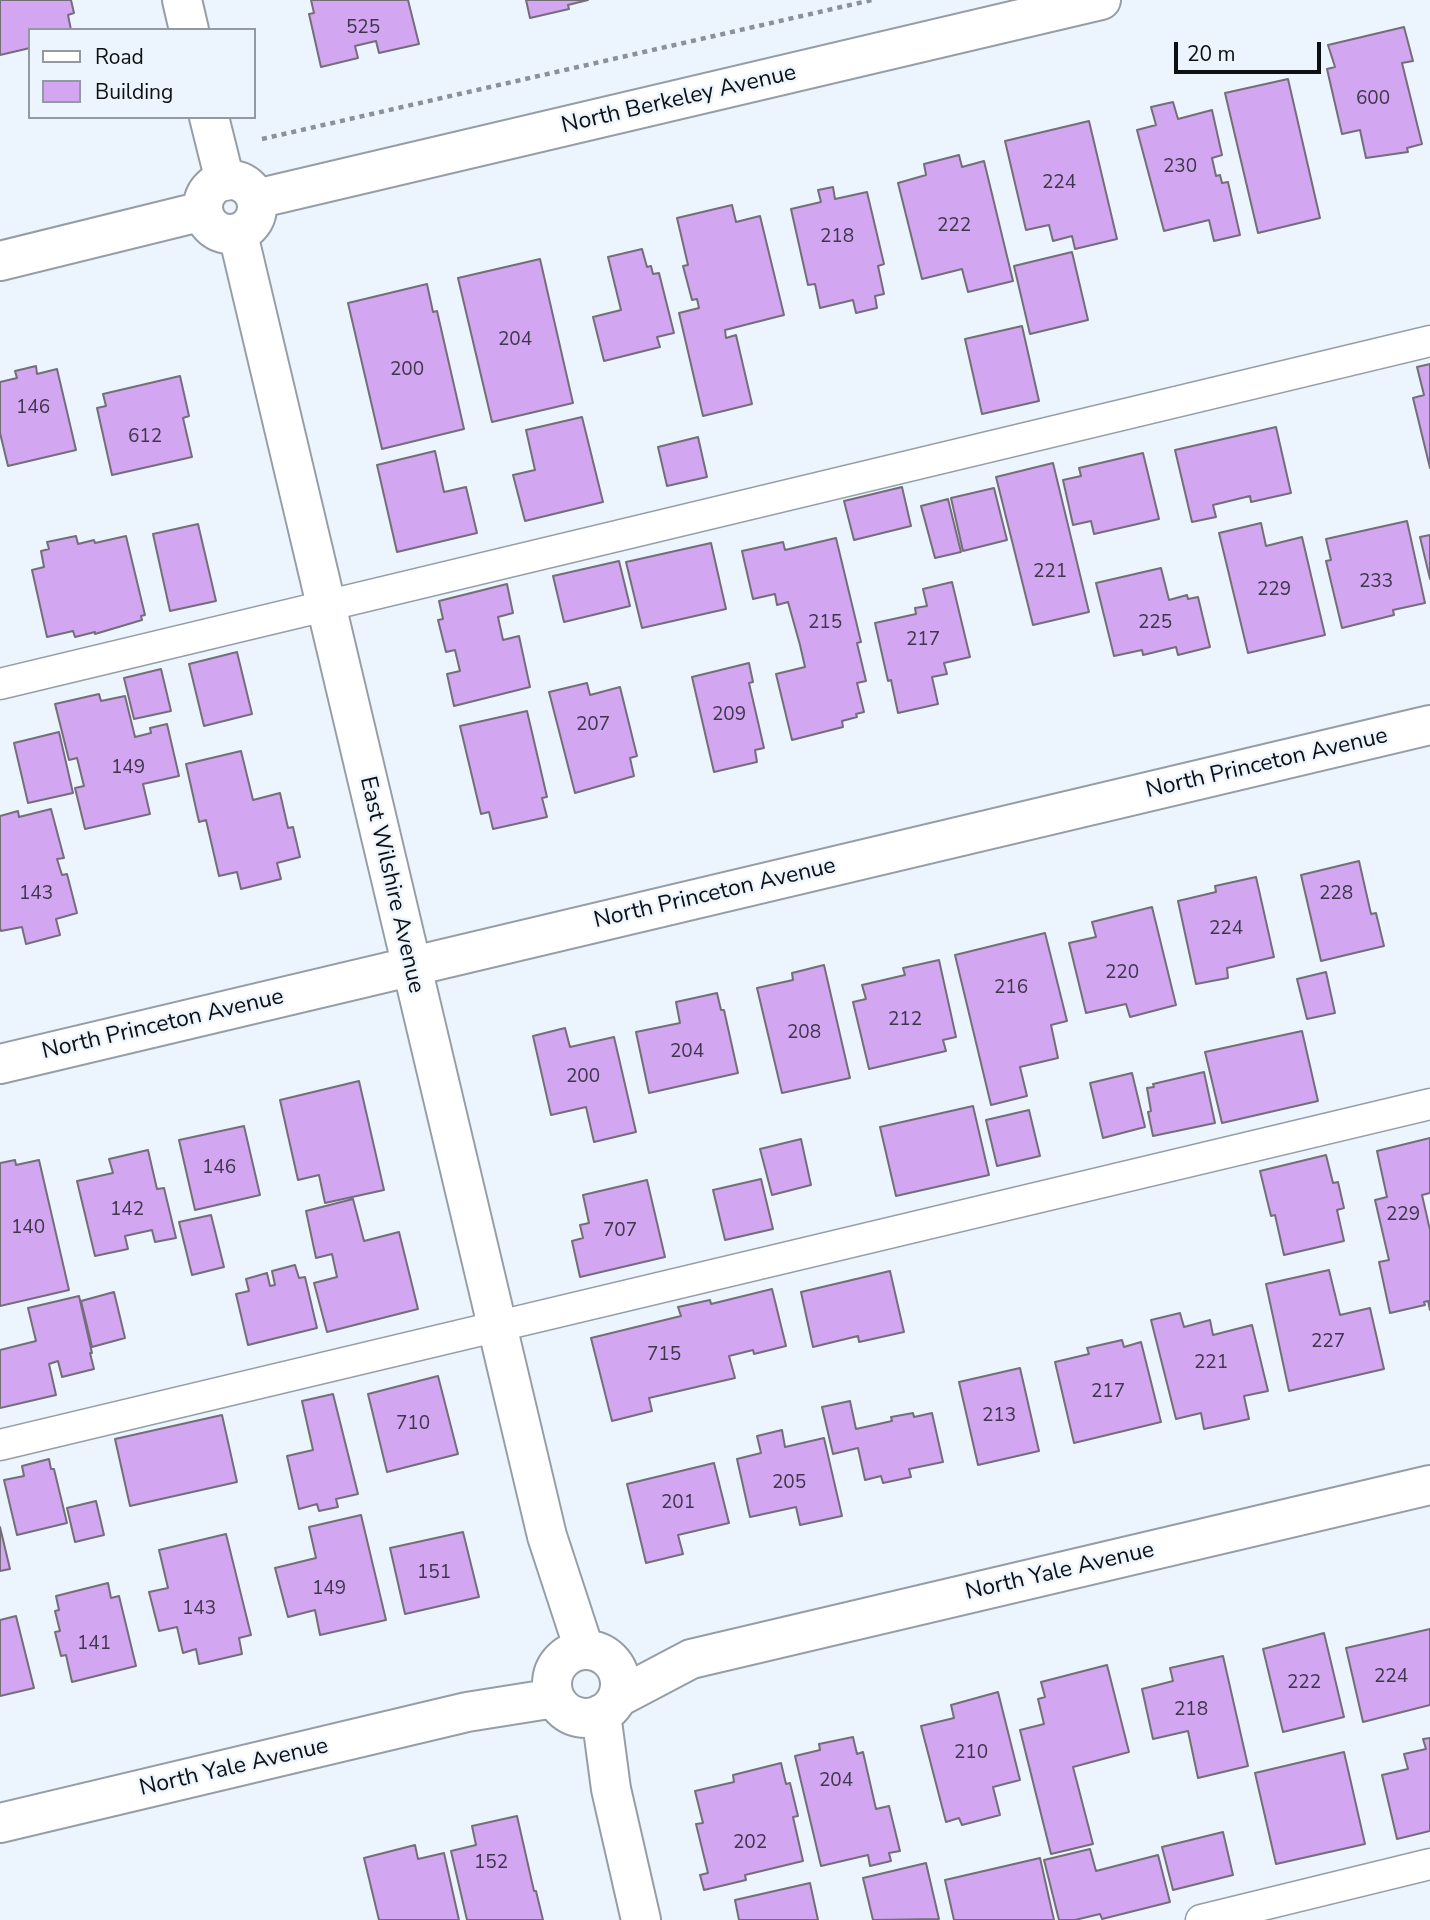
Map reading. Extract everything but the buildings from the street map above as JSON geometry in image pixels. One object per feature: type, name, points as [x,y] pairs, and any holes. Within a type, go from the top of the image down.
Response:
[{"type":"street","points":[[182,0],[189,28]]},
{"type":"street","name":"North Berkeley Avenue","points":[[227,162],[1101,0]]},
{"type":"street","points":[[227,162],[257,214],[250,226],[238,234],[226,235],[207,222],[203,211],[206,195],[217,183],[227,162]]},
{"type":"street","points":[[0,261],[203,211]]},
{"type":"street","name":"East Wilshire Avenue","points":[[238,234],[410,966],[641,1920]]},
{"type":"street","name":"North Princeton Avenue","points":[[0,1064],[1430,725]]},
{"type":"street","name":"North Yale Avenue","points":[[0,1823],[582,1683],[1430,1485]]},
{"type":"lane","points":[[0,684],[1430,341]]},
{"type":"lane","points":[[0,1445],[1430,1104]]},
{"type":"lane","points":[[1201,1920],[1430,1864]]},
{"type":"path","points":[[227,162],[872,0]]}]
